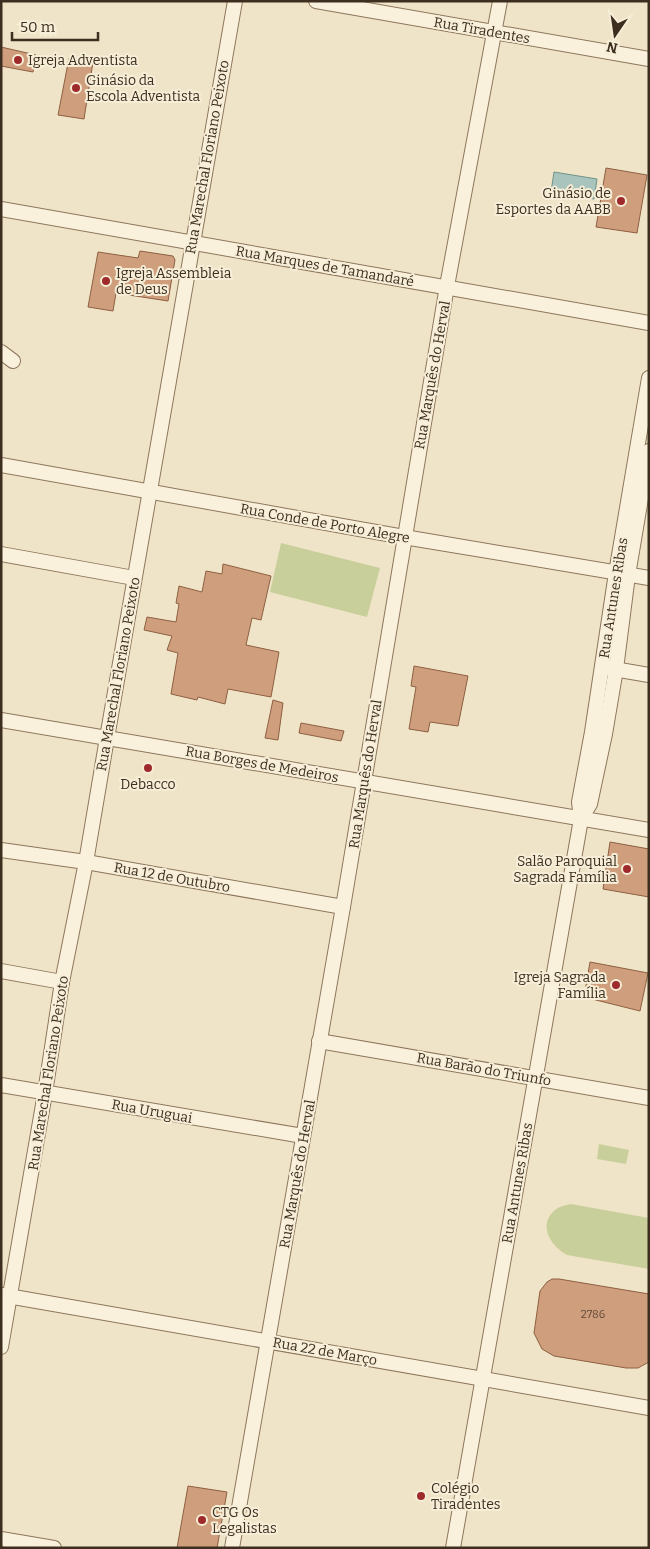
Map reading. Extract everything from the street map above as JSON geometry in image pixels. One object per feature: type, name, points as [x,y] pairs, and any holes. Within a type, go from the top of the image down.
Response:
[{"type":"street","name":"Rua Marechal Floriano Peixoto","points":[[1,1347],[6,1296],[45,1092],[62,982],[86,862],[235,1]]},
{"type":"street","name":"Rua Tiradentes","points":[[316,1],[649,59]]},
{"type":"street","name":"Rua Marquês do Herval","points":[[232,1548],[343,907],[447,286],[500,1]]},
{"type":"street","name":"Rua Marques de Tamandaré","points":[[1,208],[649,323]]},
{"type":"street","points":[[1,352],[13,362]]},
{"type":"street","name":"Rua Antunes Ribas","points":[[452,1548],[581,819],[590,804],[598,733],[602,667],[622,574],[638,476],[649,378]]},
{"type":"street","name":"Rua Antunes Ribas","points":[[638,476],[649,451]]},
{"type":"street","name":"Rua Conde de Porto Alegre","points":[[1,465],[404,537],[649,578]]},
{"type":"street","points":[[1,554],[134,578]]},
{"type":"street","name":"Rua Antunes Ribas","points":[[598,733],[616,669],[622,574]]},
{"type":"street","points":[[602,667],[649,675]]},
{"type":"street","name":"Rua Borges de Medeiros","points":[[1,720],[649,830]]},
{"type":"street","name":"Rua 12 de Outubro","points":[[1,850],[86,862],[343,907]]},
{"type":"street","points":[[1,971],[62,982]]},
{"type":"street","name":"Rua Barão do Triunfo","points":[[319,1041],[649,1098]]},
{"type":"street","name":"Rua Uruguai","points":[[1,1085],[303,1136]]},
{"type":"street","name":"Rua 22 de Março","points":[[6,1296],[649,1408]]},
{"type":"street","points":[[1,1538],[54,1548]]},
{"type":"green space","points":[[281,543],[380,568],[367,617],[270,592]]},
{"type":"green space","points":[[599,1144],[629,1150],[626,1164],[597,1159]]},
{"type":"green space","points":[[571,1204],[649,1218],[649,1269],[567,1255],[556,1247],[547,1230],[549,1218],[561,1206]]},
{"type":"water","points":[[554,172],[597,179],[594,199],[551,192]]},
{"type":"building","name":"Igreja Adventista","points":[[1,47],[36,55],[33,72],[1,66]]},
{"type":"building","name":"Ginásio da Escola Adventista","points":[[69,58],[93,62],[84,119],[58,115]]},
{"type":"building","name":"Ginásio de Esportes da AABB","points":[[606,168],[647,175],[637,233],[596,227]]},
{"type":"building","points":[[140,251],[173,256],[175,260],[168,301],[116,293],[113,311],[88,307],[98,252],[138,258]]},
{"type":"building","points":[[223,564],[271,576],[261,620],[252,618],[246,645],[279,652],[271,697],[228,689],[225,704],[198,697],[197,700],[171,694],[178,653],[167,650],[172,636],[144,630],[147,617],[176,622],[179,604],[176,603],[179,586],[202,592],[206,571],[222,574]]},
{"type":"building","points":[[414,666],[468,676],[458,726],[430,722],[428,732],[409,729],[416,687],[411,686]]},
{"type":"building","points":[[273,700],[283,703],[278,740],[265,738]]},
{"type":"building","points":[[301,723],[344,731],[341,741],[299,733]]},
{"type":"building","name":"Salão Paroquial Sagrada Família","points":[[610,842],[649,849],[649,897],[603,889]]},
{"type":"building","name":"Igreja Sagrada Família","points":[[590,962],[648,973],[640,1011],[584,997]]},
{"type":"building","points":[[552,1279],[649,1294],[649,1362],[638,1368],[626,1368],[554,1356],[542,1349],[534,1333],[540,1291]]},
{"type":"building","name":"CTG Os Legalistas","points":[[188,1486],[227,1492],[217,1548],[177,1548]]},
{"type":"place","name":"Igreja Adventista","points":[[18,60]]},
{"type":"place","name":"Ginásio da Escola Adventista","points":[[76,88]]},
{"type":"place","name":"Ginásio de Esportes da AABB","points":[[621,201]]},
{"type":"place","name":"Igreja Assembleia de Deus","points":[[106,281]]},
{"type":"place","name":"Debacco","points":[[148,768]]},
{"type":"place","name":"Salão Paroquial Sagrada Família","points":[[627,869]]},
{"type":"place","name":"Igreja Sagrada Família","points":[[616,985]]},
{"type":"place","name":"Colégio Tiradentes","points":[[421,1496]]},
{"type":"place","name":"CTG Os Legalistas","points":[[202,1520]]}]
